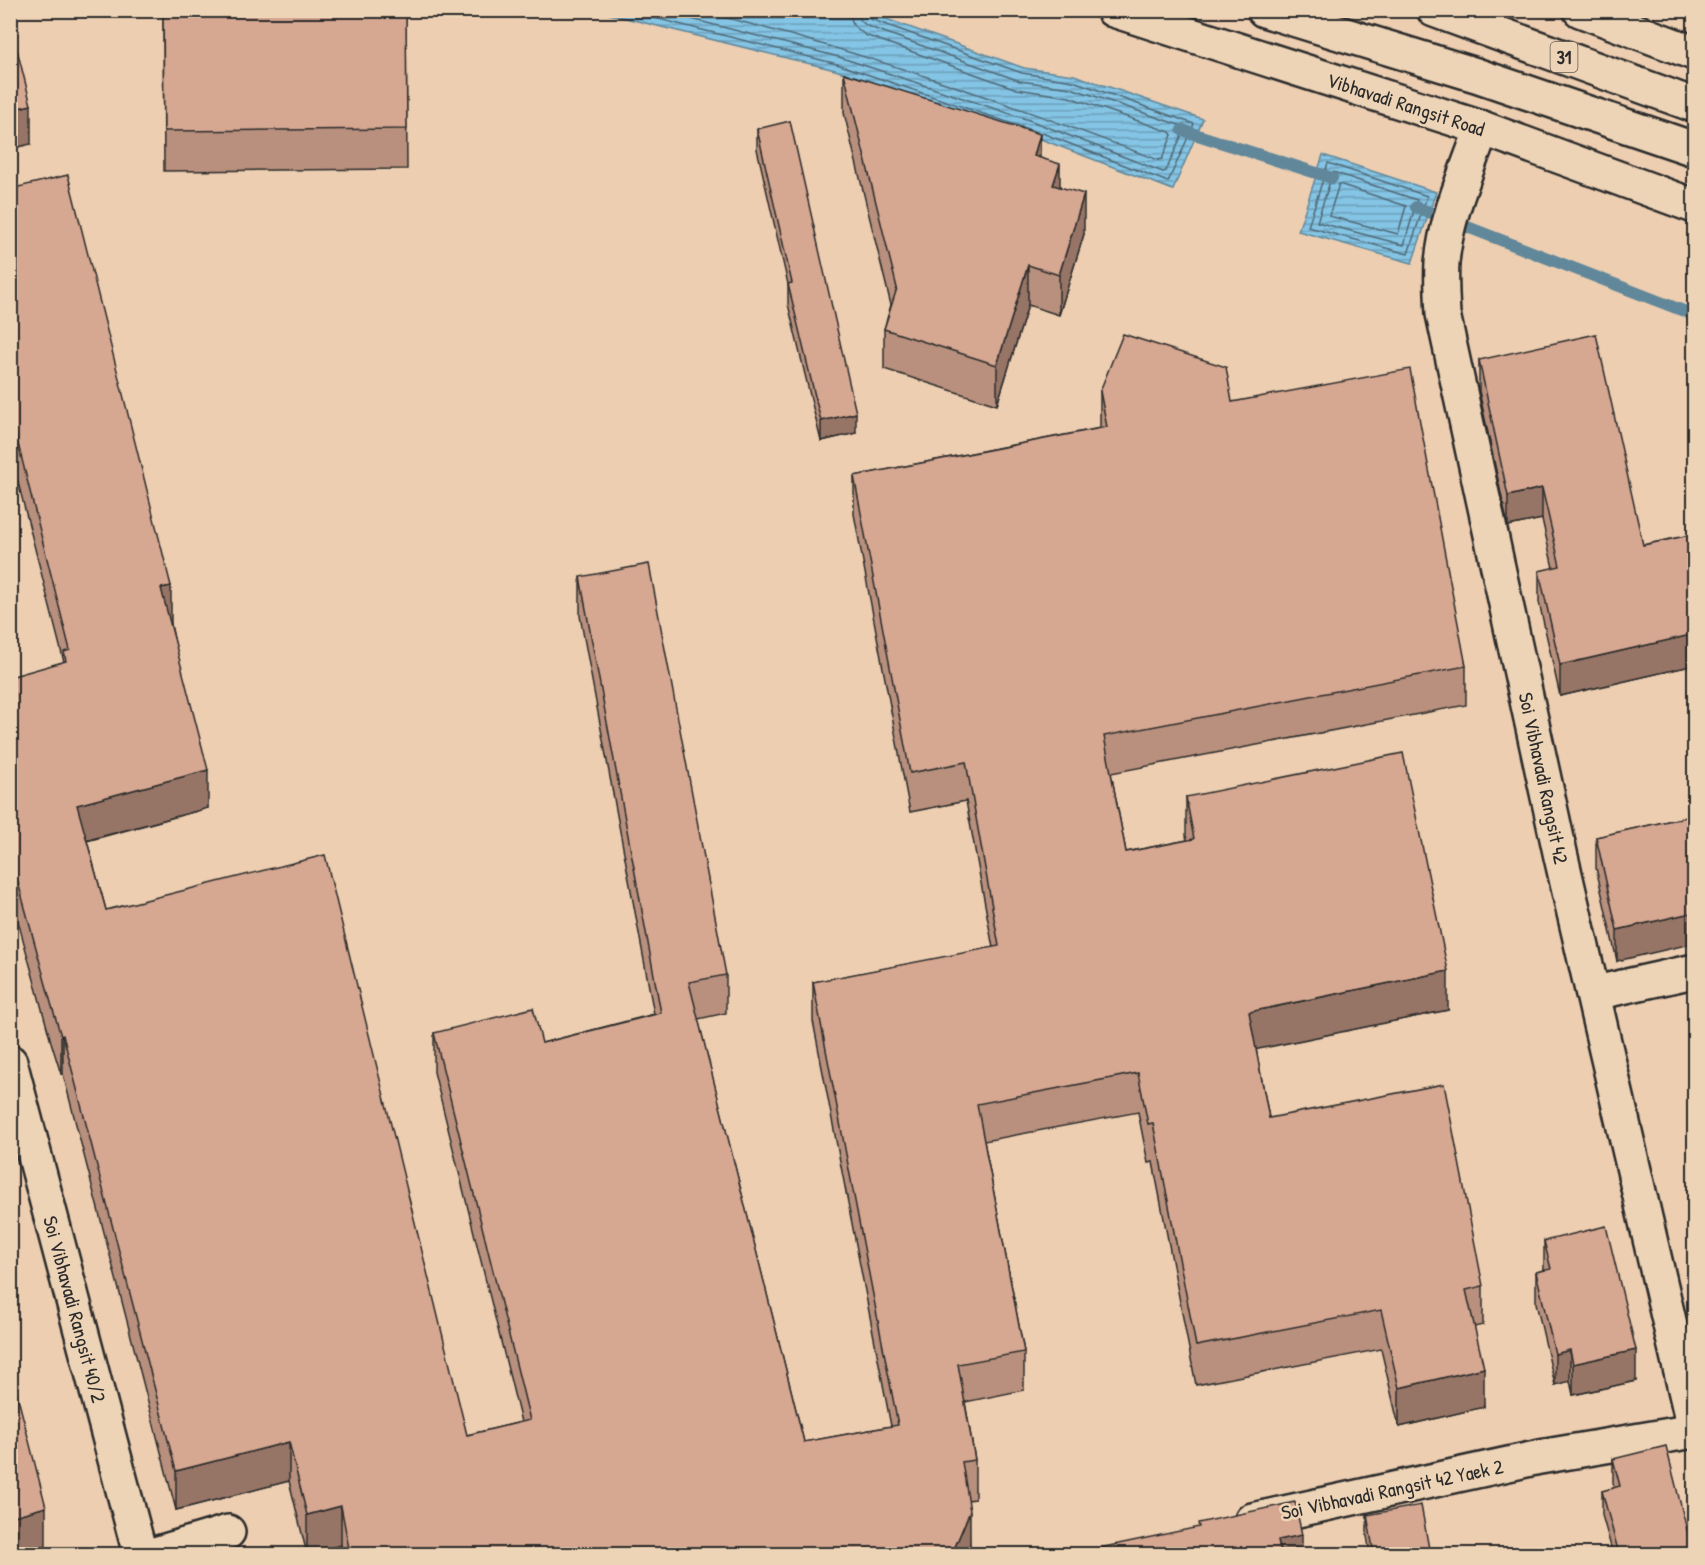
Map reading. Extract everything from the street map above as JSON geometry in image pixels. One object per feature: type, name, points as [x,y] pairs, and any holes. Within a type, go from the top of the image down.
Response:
[{"type":"main road","name":"Vibhavadi Rangsit Road","points":[[1113,10],[1482,128],[1695,206]]},
{"type":"main road","points":[[1264,10],[1476,75],[1695,149]]},
{"type":"main road","name":"31","points":[[1434,10],[1695,105]]},
{"type":"main road","points":[[1580,10],[1695,53]]},
{"type":"main road","name":"Soi Vibhavadi Rangsit 42","points":[[1482,128],[1453,209],[1446,240],[1442,262],[1443,314],[1561,857],[1695,1430]]},
{"type":"main road","points":[[1594,993],[1695,971]]},
{"type":"main road","name":"Soi Vibhavadi Rangsit 40/2","points":[[10,1062],[140,1554]]},
{"type":"main road","name":"Soi Vibhavadi Rangsit 42 Yaek 2","points":[[1218,1527],[1540,1457],[1695,1430]]},
{"type":"main road","points":[[155,1554],[228,1532]]},
{"type":"water","points":[[597,11],[864,11],[1024,68],[1074,75],[1203,119],[1173,190],[1025,133],[835,70]]},
{"type":"water","points":[[1323,155],[1436,192],[1412,263],[1298,231]]},
{"type":"building","points":[[163,10],[406,10],[407,129],[164,131]]},
{"type":"building","points":[[10,22],[31,105],[10,110]]},
{"type":"building","points":[[844,73],[1040,134],[1034,156],[1060,164],[1053,185],[1084,194],[1059,275],[1028,265],[997,365],[884,329],[897,288]]},
{"type":"building","points":[[790,121],[856,413],[821,421],[788,284],[792,283],[757,129]]},
{"type":"building","points":[[68,175],[171,586],[161,588],[208,770],[77,805],[106,910],[325,855],[467,1435],[530,1420],[434,1033],[533,1008],[542,1043],[661,1013],[580,577],[649,564],[726,975],[689,982],[804,1442],[898,1425],[813,982],[999,946],[966,762],[910,773],[854,476],[1107,427],[1100,391],[1123,334],[1226,367],[1232,402],[1410,369],[1466,666],[1104,736],[1126,852],[1194,839],[1186,797],[1403,753],[1448,971],[1249,1012],[1269,1118],[1444,1084],[1483,1286],[1466,1290],[1484,1368],[1399,1388],[1381,1310],[1196,1346],[1153,1123],[1148,1124],[1138,1073],[977,1104],[1024,1352],[958,1364],[975,1460],[962,1462],[970,1511],[952,1554],[350,1554],[341,1506],[307,1515],[289,1442],[176,1471],[63,1035],[61,1036],[51,1003],[10,853],[10,677],[66,661],[64,652],[70,650],[10,412],[10,189]]},
{"type":"building","points":[[1596,334],[1643,545],[1695,534],[1695,634],[1560,665],[1539,571],[1560,566],[1542,488],[1508,496],[1479,360]]},
{"type":"building","points":[[1695,815],[1695,912],[1617,930],[1596,837]]},
{"type":"building","points":[[1606,1226],[1636,1350],[1573,1364],[1570,1350],[1555,1354],[1536,1272],[1551,1269],[1544,1241]]},
{"type":"building","points":[[10,1367],[46,1507],[10,1517]]},
{"type":"building","points":[[1666,1446],[1693,1554],[1619,1554],[1602,1491],[1620,1486],[1613,1459]]},
{"type":"building","points":[[1295,1502],[1302,1535],[1278,1540],[1281,1554],[1071,1554],[1199,1527],[1198,1523]]},
{"type":"building","points":[[1421,1505],[1430,1554],[1374,1554],[1367,1515]]},
{"type":"waterway","points":[[1182,130],[1332,178]]},
{"type":"waterway","points":[[1416,207],[1694,315]]}]
